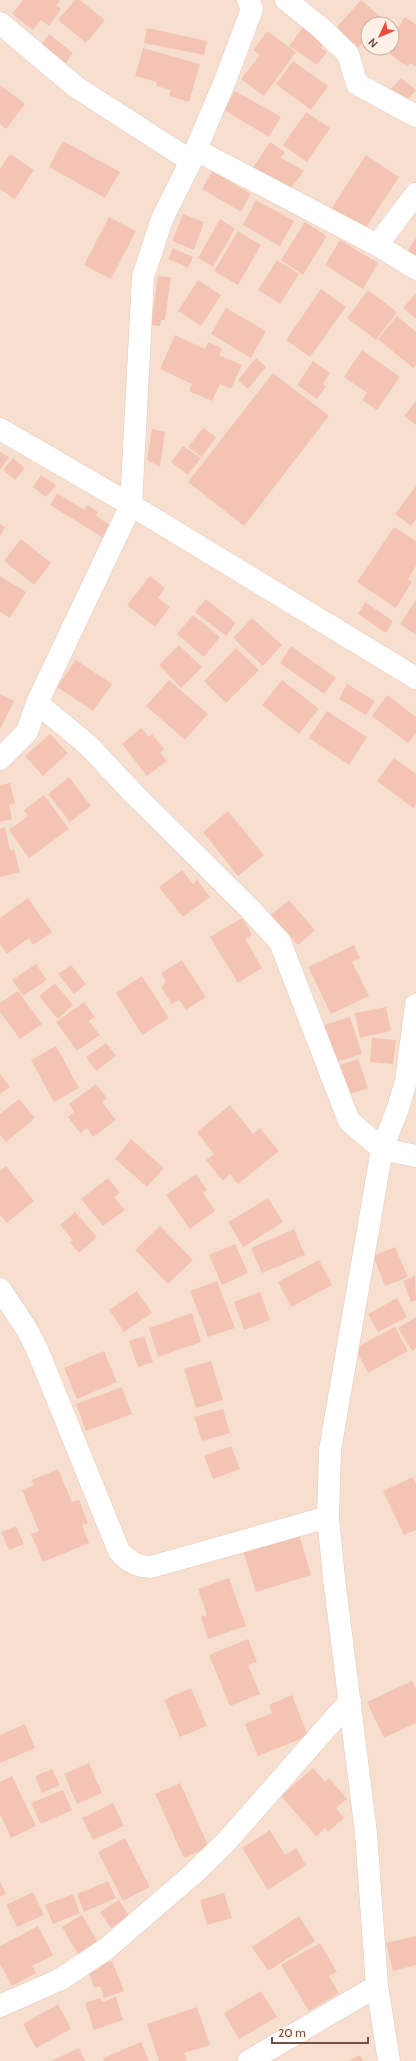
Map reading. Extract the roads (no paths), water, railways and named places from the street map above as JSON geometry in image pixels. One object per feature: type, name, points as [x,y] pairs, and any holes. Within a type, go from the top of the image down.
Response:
[{"type":"street","points":[[0,759],[27,732],[37,703],[131,505],[143,277],[162,218],[193,156],[225,81],[250,4],[286,0],[320,27],[348,54],[357,84],[416,116]]},
{"type":"street","points":[[0,23],[76,86],[193,156],[377,245],[416,268]]},
{"type":"street","points":[[377,245],[416,194]]},
{"type":"street","points":[[0,429],[131,505],[416,678]]},
{"type":"street","points":[[37,703],[88,745],[133,793],[249,908],[280,942],[349,1121],[382,1149],[416,1156]]},
{"type":"street","points":[[388,2061],[377,1986],[366,1833],[334,1578],[328,1517],[330,1450],[382,1149],[398,1108],[406,1081],[416,1005]]},
{"type":"street","points":[[0,1289],[26,1328],[37,1348],[119,1551],[128,1561],[138,1567],[151,1567],[328,1517]]},
{"type":"street","points":[[0,2006],[61,1979],[106,1949],[193,1874],[225,1843],[350,1702]]},
{"type":"street","points":[[249,2061],[377,1986]]}]
